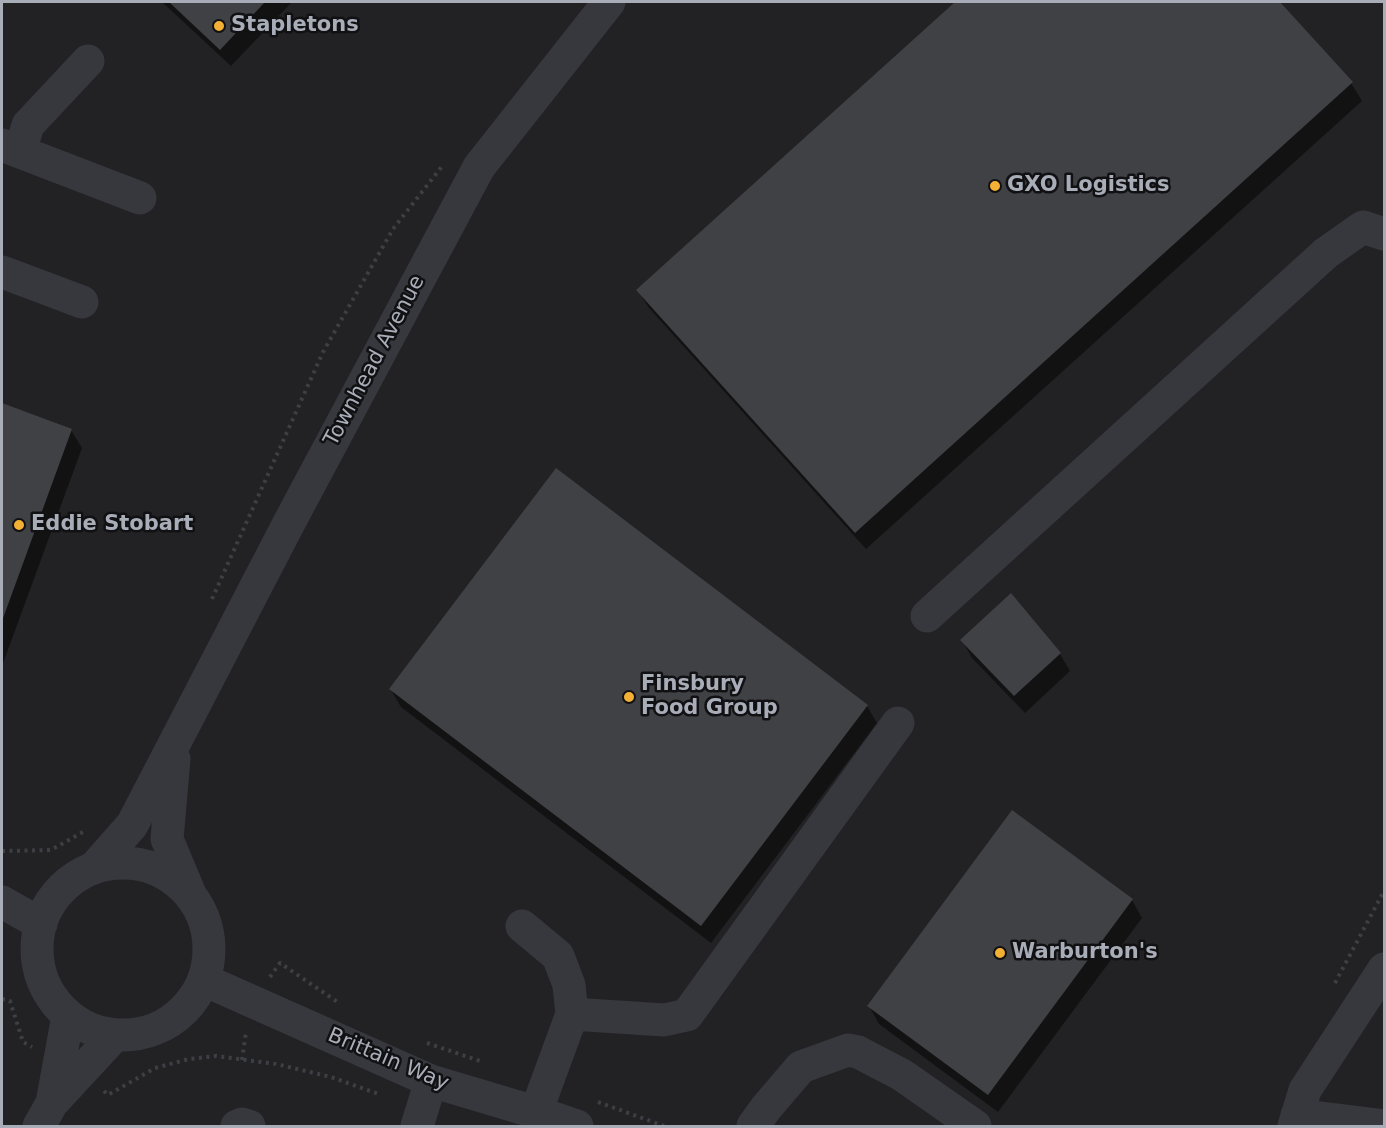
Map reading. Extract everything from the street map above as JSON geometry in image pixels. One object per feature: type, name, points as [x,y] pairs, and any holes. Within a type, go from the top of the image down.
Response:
[{"type":"street","name":"Townhead Avenue","points":[[94,868],[132,825],[290,521],[479,167],[609,2]]},
{"type":"street","points":[[88,61],[28,125],[11,148],[140,198]]},
{"type":"street","points":[[927,616],[1326,254],[1363,226],[1384,234]]},
{"type":"street","points":[[2,272],[82,302]]},
{"type":"street","points":[[572,1014],[664,1020],[687,1016],[898,723]]},
{"type":"street","name":"Townhead Avenue","points":[[175,742],[167,839],[191,896]]},
{"type":"street","points":[[120,862],[147,866],[172,878],[191,896],[204,919],[209,944],[204,980],[198,992],[182,1011],[163,1026],[140,1034],[115,1035],[90,1029],[68,1016],[51,997],[40,974],[37,949],[41,924],[52,900],[70,881],[94,868],[120,862]]},
{"type":"street","points":[[2,902],[41,924]]},
{"type":"street","points":[[522,926],[558,956],[569,985],[572,1014],[536,1112]]},
{"type":"street","points":[[1384,969],[1305,1090],[1295,1121],[1384,1126]]},
{"type":"street","name":"Brittain Way","points":[[204,980],[423,1106],[536,1112],[577,1126]]},
{"type":"street","points":[[68,1016],[71,1066]]},
{"type":"street","points":[[46,1115],[71,1066],[115,1035]]},
{"type":"street","points":[[753,1126],[801,1067],[848,1050],[858,1052],[902,1076],[975,1126]]},
{"type":"street","points":[[237,1126],[242,1124],[249,1126]]},
{"type":"path","points":[[2,857],[2,851],[51,850],[90,827]]},
{"type":"path","points":[[2,999],[10,1001],[23,1042],[71,1066],[108,1095],[155,1068],[189,1059],[216,1056],[276,1064],[332,1077],[423,1106]]},
{"type":"shaded area","points":[[2,2],[1384,2],[1384,1126],[2,1126]]},
{"type":"building","name":"Stapletons","points":[[169,2],[265,2],[220,50]]},
{"type":"building","name":"GXO Logistics","points":[[955,2],[1280,2],[1353,82],[855,533],[636,290]]},
{"type":"building","name":"Eddie Stobart","points":[[2,403],[72,429],[2,621]]},
{"type":"building","name":"Finsbury Food Group","points":[[556,468],[868,705],[701,926],[389,689]]},
{"type":"building","points":[[1011,593],[1061,653],[1014,696],[960,640]]},
{"type":"building","name":"Warburton's","points":[[1012,810],[1133,899],[988,1095],[867,1006]]},
{"type":"place","name":"Stapletons","points":[[219,26]]},
{"type":"place","name":"GXO Logistics","points":[[995,186]]},
{"type":"place","name":"Eddie Stobart","points":[[19,525]]},
{"type":"place","name":"Finsbury Food Group","points":[[629,697]]},
{"type":"place","name":"Warburton's","points":[[1000,953]]}]
